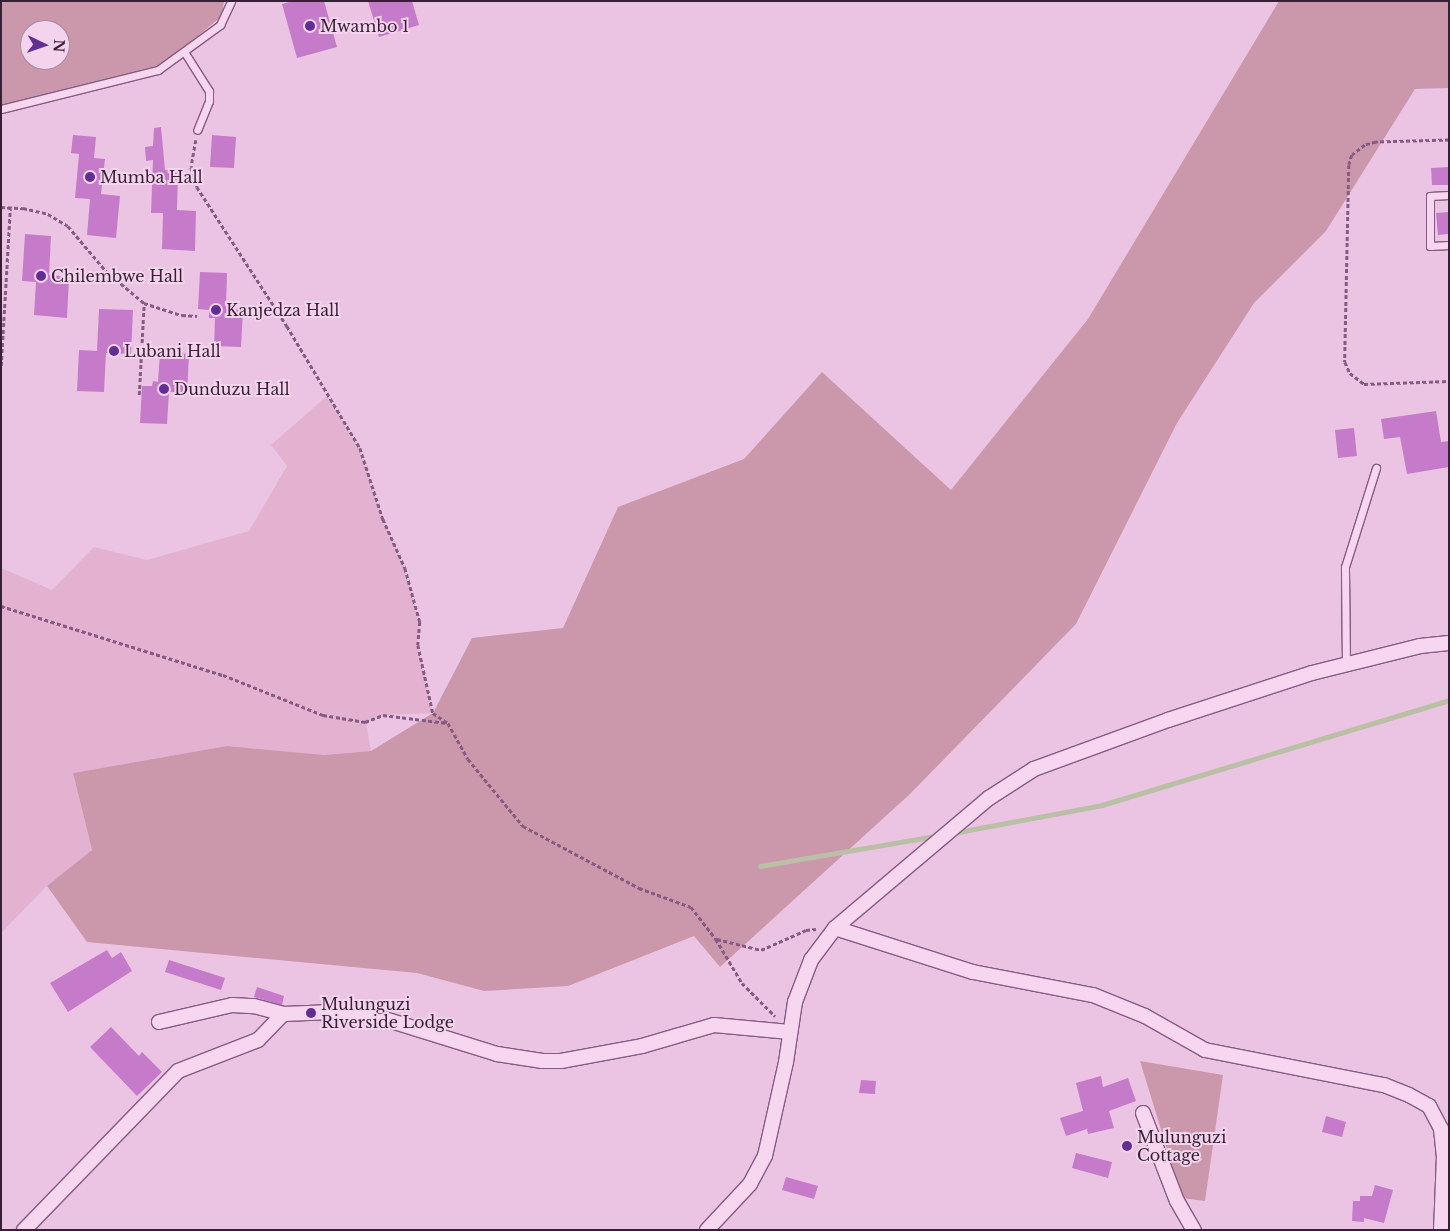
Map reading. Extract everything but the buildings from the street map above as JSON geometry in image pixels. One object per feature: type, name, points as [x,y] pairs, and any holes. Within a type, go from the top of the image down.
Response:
[{"type":"street","points":[[707,1230],[759,1171],[784,1072],[795,1002],[811,960],[835,928],[989,798],[1034,770],[1168,720],[1346,665],[1420,646],[1449,643]]},
{"type":"street","points":[[835,928],[973,972],[1093,995],[1145,1016],[1205,1050],[1384,1085],[1409,1095],[1429,1106],[1441,1129],[1444,1156],[1441,1230]]},
{"type":"street","points":[[159,1022],[232,1005],[254,1006],[283,1014],[359,1011],[497,1054],[542,1061],[561,1061],[642,1046],[714,1025],[790,1032]]},
{"type":"street","points":[[24,1230],[178,1071],[258,1040],[283,1014]]},
{"type":"street","points":[[1144,1112],[1177,1201],[1194,1230]]},
{"type":"lane","points":[[1,109],[146,74],[185,53],[220,25],[231,1]]},
{"type":"lane","points":[[185,53],[209,91],[209,101],[198,130]]},
{"type":"lane","points":[[1449,195],[1430,196],[1430,246],[1449,245]]},
{"type":"lane","points":[[1346,665],[1345,567],[1376,468]]},
{"type":"path","points":[[198,130],[191,167],[197,187],[287,326],[360,448],[384,519],[405,568],[420,622],[418,646],[433,713],[448,723],[468,759],[523,826],[639,888],[691,907],[716,939],[742,982],[790,1032]]},
{"type":"path","points":[[1449,140],[1376,142],[1365,145],[1352,155],[1349,166],[1345,362],[1350,373],[1364,384],[1449,381]]},
{"type":"path","points":[[1,207],[48,214],[68,226],[106,271],[144,303],[198,316]]},
{"type":"path","points":[[1,366],[10,208]]},
{"type":"path","points":[[139,395],[144,303]]},
{"type":"path","points":[[1,606],[223,675],[323,715],[366,722],[383,715],[448,723]]},
{"type":"path","points":[[716,939],[761,950],[806,930],[835,928]]},
{"type":"shaded area","points":[[1,1],[224,1],[222,16],[153,73],[1,108]]},
{"type":"shaded area","points":[[1279,1],[1449,1],[1449,88],[1415,89],[1326,231],[1254,303],[1177,423],[1076,624],[910,794],[720,967],[694,936],[568,986],[484,991],[417,973],[87,942],[47,886],[92,850],[73,773],[227,746],[324,755],[371,751],[433,713],[472,638],[563,628],[618,507],[744,459],[822,372],[951,490],[1088,319]]},
{"type":"shaded area","points":[[327,396],[360,448],[383,519],[405,568],[420,622],[418,646],[433,713],[383,715],[366,722],[371,751],[324,755],[227,746],[73,773],[92,851],[47,886],[1,933],[1,568],[52,590],[94,547],[147,560],[249,531],[287,466],[271,445]]},
{"type":"shaded area","points":[[1140,1061],[1223,1075],[1205,1201],[1182,1198]]},
{"type":"waterway","points":[[953,833],[1102,805],[1449,700]]},
{"type":"waterway","points":[[760,866],[936,836]]},
{"type":"place","name":"Mwambo 1","points":[[310,26]]},
{"type":"place","name":"Mumba Hall","points":[[90,177]]},
{"type":"place","name":"Chilembwe Hall","points":[[41,276]]},
{"type":"place","name":"Kanjedza Hall","points":[[216,310]]},
{"type":"place","name":"Lubani Hall","points":[[114,351]]},
{"type":"place","name":"Dunduzu Hall","points":[[164,389]]},
{"type":"place","name":"Mulunguzi Riverside Lodge","points":[[311,1013]]},
{"type":"place","name":"Mulunguzi Cottage","points":[[1127,1146]]}]
